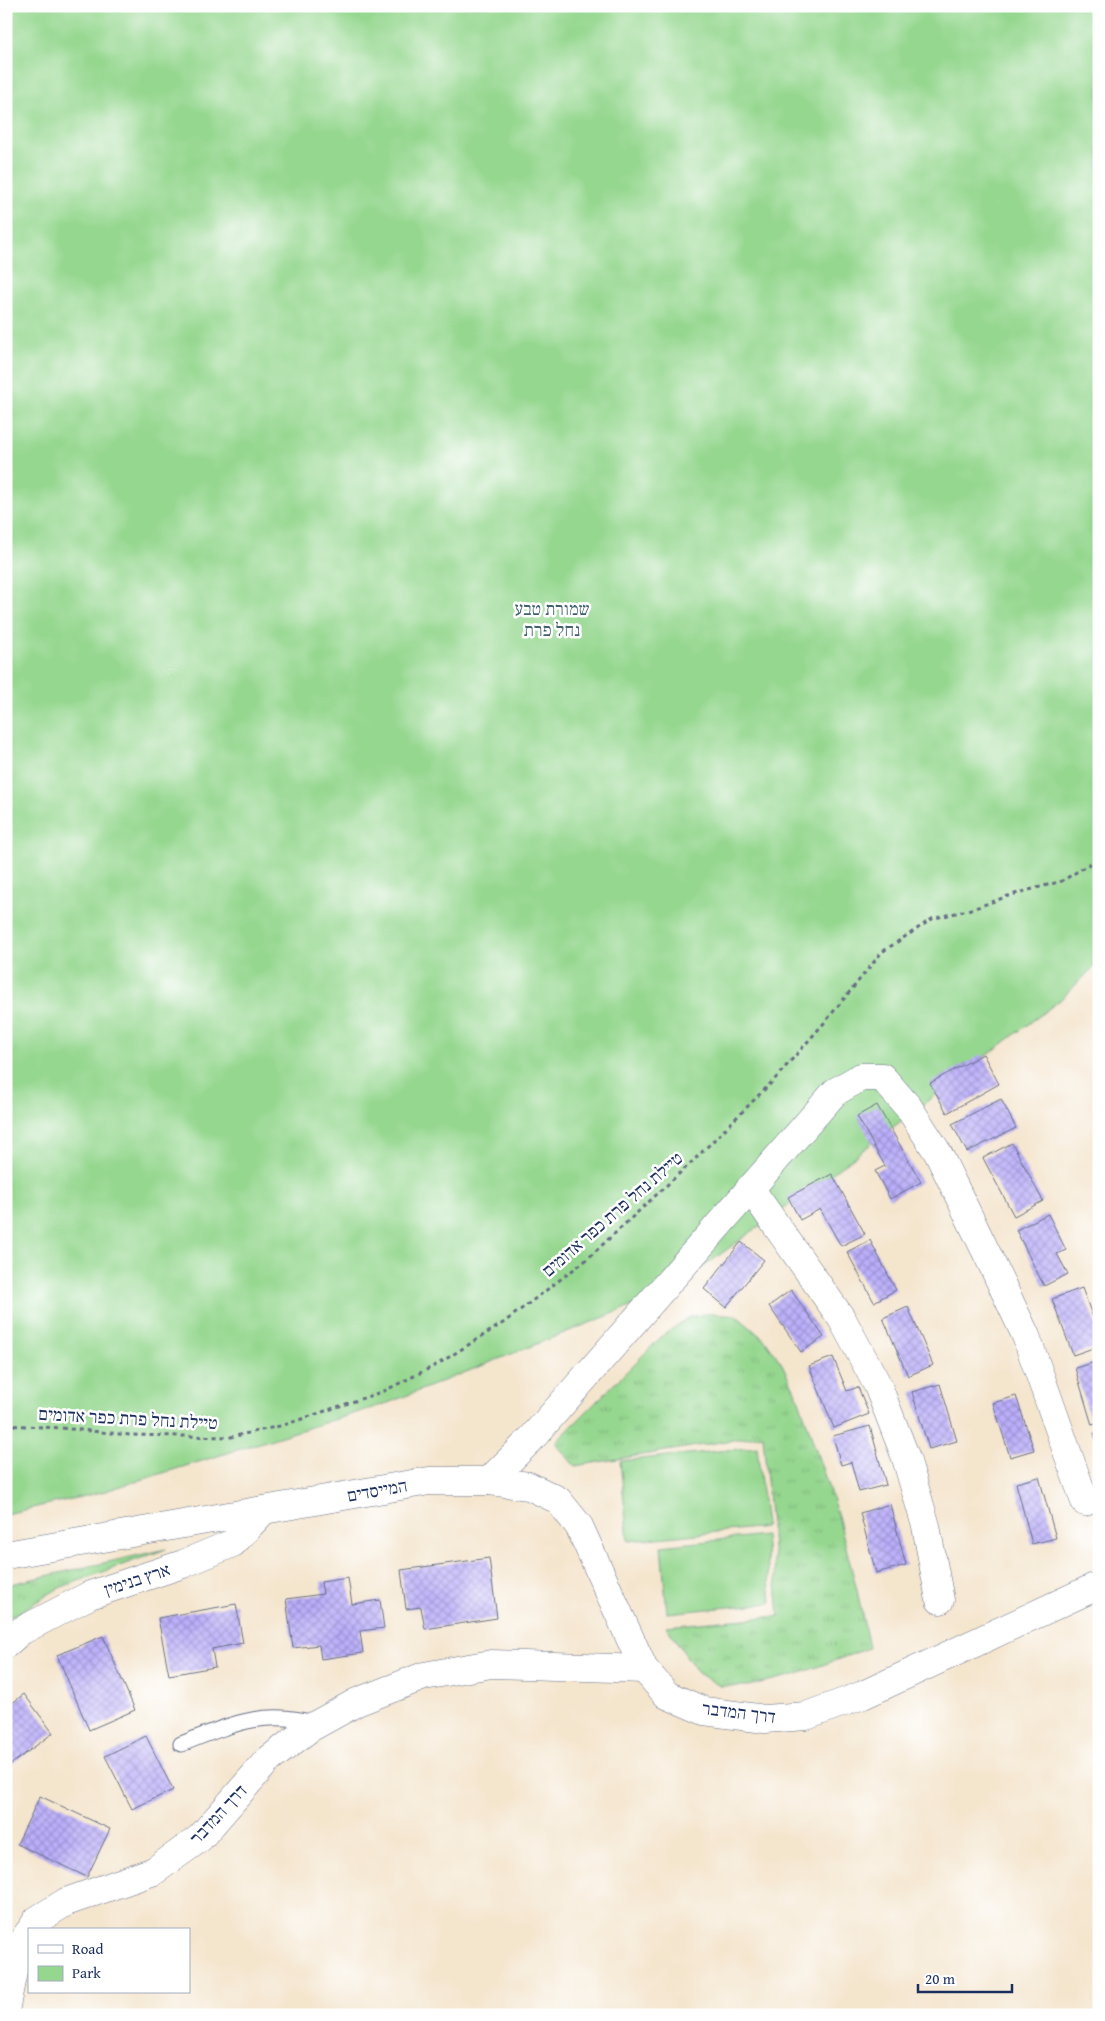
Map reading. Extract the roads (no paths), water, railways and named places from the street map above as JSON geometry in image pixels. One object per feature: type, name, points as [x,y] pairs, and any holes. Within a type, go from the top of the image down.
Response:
[{"type":"street","points":[[489,1481],[532,1438],[835,1092],[861,1077],[882,1077],[909,1108],[938,1153],[990,1260],[1026,1336],[1085,1502]]},
{"type":"street","points":[[750,1188],[842,1320],[878,1386],[906,1458],[926,1526],[940,1600]]},
{"type":"street","name":"המייסדים","points":[[6,1555],[429,1481],[489,1481],[529,1486],[558,1500],[579,1526],[644,1669]]},
{"type":"street","name":"ארץ בנימין","points":[[6,1644],[21,1631],[90,1595],[183,1564],[233,1543],[264,1510]]},
{"type":"street","name":"דרך המדבר","points":[[32,1928],[37,1920],[66,1902],[154,1871],[200,1838],[266,1762],[317,1724],[357,1702],[424,1676],[491,1664],[644,1669],[668,1695],[704,1711],[765,1719],[806,1716],[863,1695],[1099,1585]]},
{"type":"street","name":"דרך המדבר","points":[[6,2006],[18,1947],[28,1934]]},
{"type":"lane","points":[[181,1744],[240,1721],[274,1717],[297,1718],[317,1724]]},
{"type":"park label","name":"שמורת טבע נחל פרת","points":[[552,618]]}]
